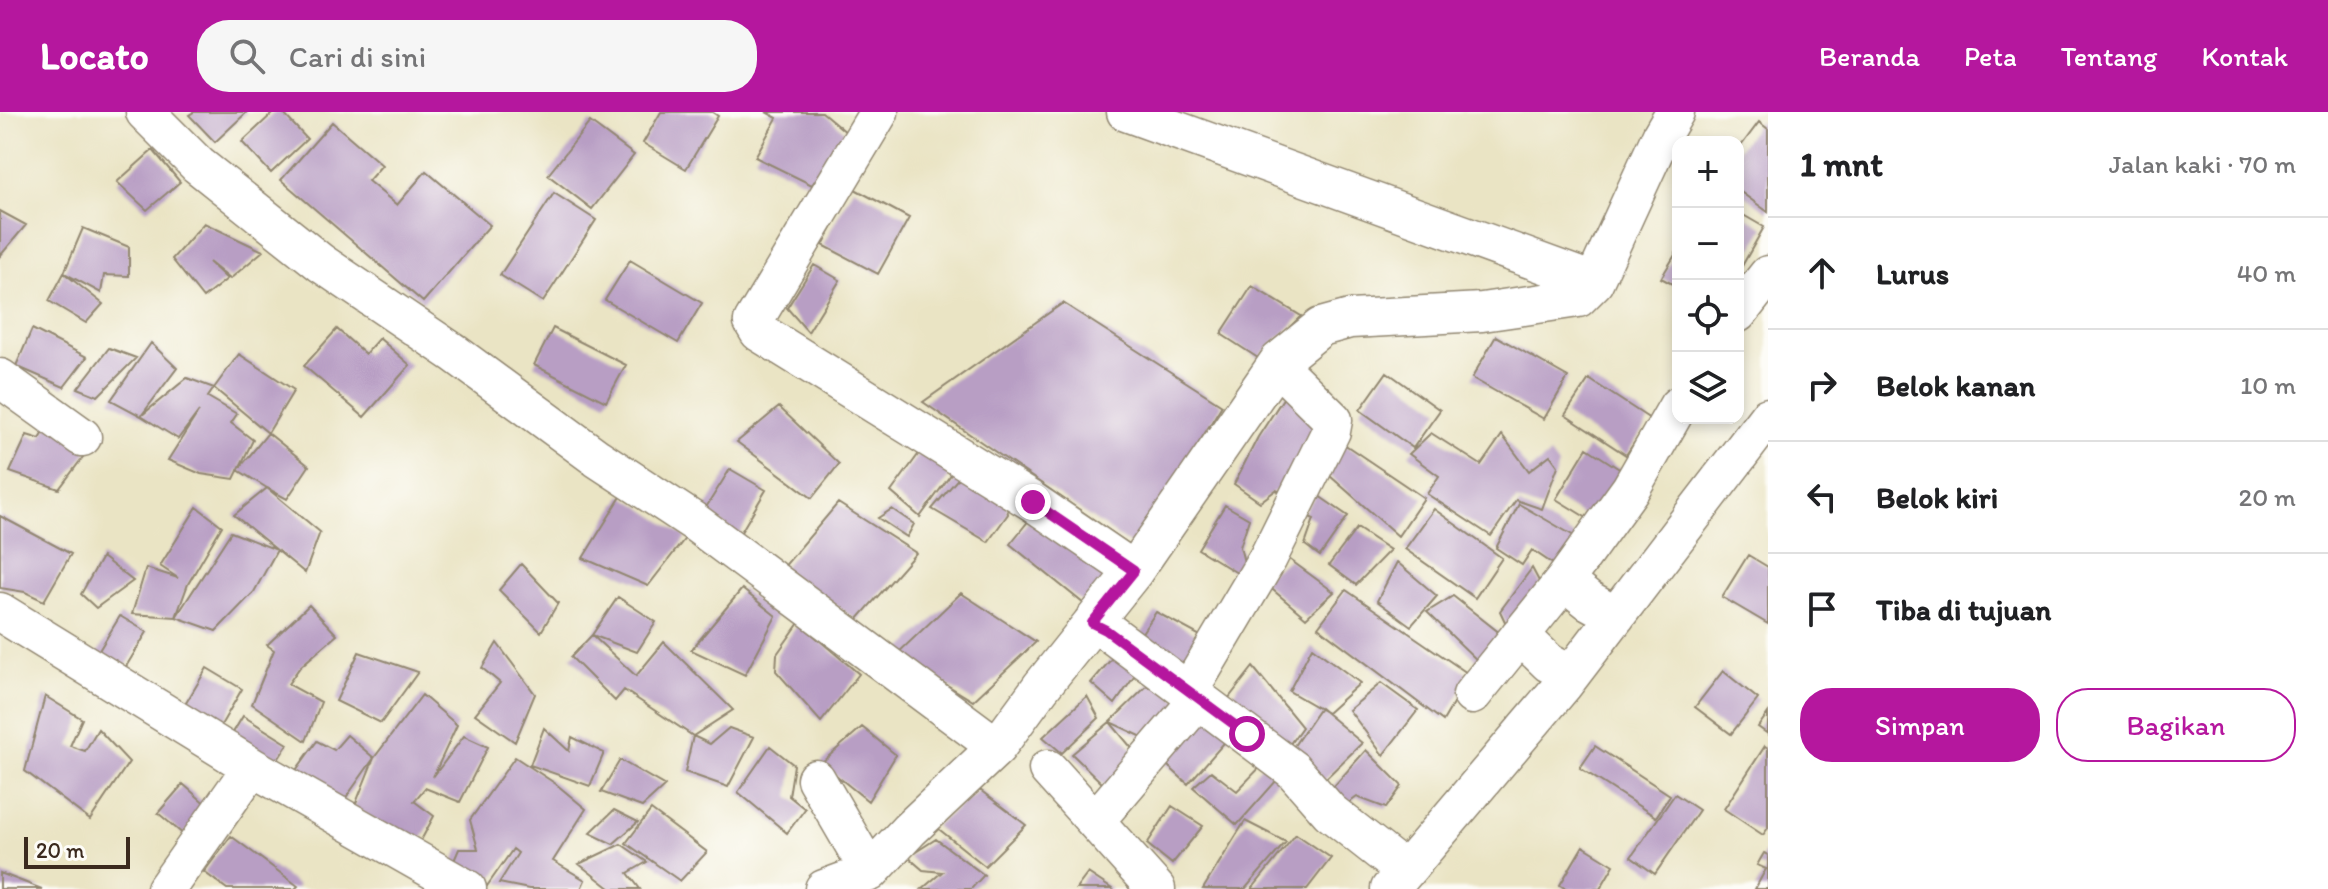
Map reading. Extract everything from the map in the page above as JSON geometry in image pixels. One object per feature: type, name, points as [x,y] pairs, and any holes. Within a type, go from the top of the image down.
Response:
[{"type":"street","points":[[145,112],[198,165],[321,263],[454,353],[597,458],[693,521],[997,747]]},
{"type":"street","points":[[879,112],[753,322],[759,332],[1033,502],[1134,571]]},
{"type":"street","points":[[1126,112],[1594,282]]},
{"type":"street","points":[[824,889],[870,872],[909,830],[997,747],[1134,571],[1277,365],[1321,327],[1350,319],[1482,312],[1578,298],[1594,282],[1675,112]]},
{"type":"street","points":[[1744,305],[1768,275]]},
{"type":"street","points":[[1095,821],[1194,695],[1268,558],[1331,431],[1333,420],[1277,365]]},
{"type":"street","points":[[0,378],[82,437]]},
{"type":"street","points":[[1472,695],[1544,656],[1585,596],[1631,488],[1672,416]]},
{"type":"street","points":[[1092,623],[1106,630],[1293,770],[1330,812],[1398,875],[1585,596],[1752,422]]},
{"type":"street","points":[[0,612],[252,767],[467,889]]},
{"type":"street","points":[[166,889],[252,767]]},
{"type":"street","points":[[1048,769],[1156,889]]},
{"type":"street","points":[[816,779],[870,872]]},
{"type":"building","points":[[194,112],[247,112],[215,142],[189,115]]},
{"type":"building","points":[[274,112],[282,112],[307,139],[271,173],[242,142]]},
{"type":"building","points":[[661,112],[712,112],[718,116],[686,169],[643,143]]},
{"type":"building","points":[[766,112],[822,112],[847,133],[812,185],[755,157],[777,118]]},
{"type":"building","points":[[332,122],[382,165],[368,181],[397,205],[426,171],[490,225],[423,302],[281,180]]},
{"type":"building","points":[[590,122],[634,155],[592,209],[548,175]]},
{"type":"building","points":[[1759,122],[1768,129],[1768,212],[1744,194],[1744,142]]},
{"type":"building","points":[[153,150],[180,182],[147,210],[117,182]]},
{"type":"building","points":[[853,188],[909,218],[878,274],[823,245]]},
{"type":"building","points":[[554,193],[596,220],[543,302],[500,275]]},
{"type":"building","points":[[0,211],[26,225],[0,256]]},
{"type":"building","points":[[1744,215],[1764,227],[1744,262]]},
{"type":"building","points":[[204,223],[263,251],[230,279],[209,262],[227,279],[203,298],[172,259]]},
{"type":"building","points":[[83,228],[129,247],[129,276],[104,275],[101,293],[64,273]]},
{"type":"building","points":[[630,260],[702,303],[678,343],[605,300]]},
{"type":"building","points":[[1672,260],[1672,284],[1661,278]]},
{"type":"building","points":[[814,265],[840,280],[808,332],[787,308]]},
{"type":"building","points":[[64,273],[103,304],[86,323],[49,301]]},
{"type":"building","points":[[1252,286],[1301,316],[1258,358],[1221,334]]},
{"type":"building","points":[[1063,303],[1222,405],[1135,548],[923,402]]},
{"type":"building","points":[[553,328],[626,365],[606,402],[534,365]]},
{"type":"building","points":[[32,329],[87,357],[64,387],[16,366]]},
{"type":"building","points":[[337,329],[365,354],[379,338],[410,365],[364,417],[304,366]]},
{"type":"building","points":[[1496,336],[1568,377],[1544,419],[1472,378]]},
{"type":"building","points":[[151,343],[177,368],[141,416],[111,400]]},
{"type":"building","points":[[109,348],[136,358],[98,396],[78,388]]},
{"type":"building","points":[[239,354],[294,390],[268,433],[214,388]]},
{"type":"building","points":[[1387,372],[1440,410],[1413,448],[1360,410]]},
{"type":"building","points":[[187,378],[214,388],[208,397],[237,414],[231,423],[253,440],[234,479],[201,474],[168,460],[199,411],[178,439],[141,416]]},
{"type":"building","points":[[1589,379],[1650,419],[1626,455],[1565,415]]},
{"type":"building","points":[[1286,394],[1324,419],[1303,443],[1316,453],[1291,496],[1276,490],[1260,502],[1234,484],[1258,437]]},
{"type":"building","points":[[779,407],[839,464],[812,498],[737,442]]},
{"type":"building","points":[[54,416],[98,437],[59,489],[10,472],[27,435],[40,439]]},
{"type":"building","points":[[268,433],[309,466],[287,499],[238,470]]},
{"type":"building","points":[[1431,433],[1481,465],[1502,435],[1529,471],[1550,455],[1558,466],[1542,509],[1516,500],[1491,536],[1427,494],[1439,476],[1409,454]]},
{"type":"building","points":[[1341,442],[1424,498],[1398,536],[1321,468]]},
{"type":"building","points":[[923,448],[957,466],[920,517],[891,492]]},
{"type":"building","points":[[1587,448],[1627,474],[1595,523],[1556,499]]},
{"type":"building","points":[[730,469],[766,490],[738,537],[705,509]]},
{"type":"building","points":[[966,469],[1005,495],[1008,514],[988,542],[932,509]]},
{"type":"building","points":[[267,488],[320,532],[305,573],[234,515]]},
{"type":"building","points":[[1316,494],[1348,516],[1320,556],[1305,545],[1314,519],[1303,514]]},
{"type":"building","points":[[622,495],[686,537],[648,586],[583,558]]},
{"type":"building","points":[[838,503],[916,553],[857,620],[782,569]]},
{"type":"building","points":[[1519,504],[1581,540],[1562,570],[1532,550],[1522,565],[1496,548]]},
{"type":"building","points":[[1225,505],[1249,519],[1240,547],[1244,562],[1237,573],[1198,549]]},
{"type":"building","points":[[197,507],[222,526],[188,584],[176,617],[132,614],[146,568],[178,578],[160,566]]},
{"type":"building","points":[[892,509],[914,524],[907,537],[878,518]]},
{"type":"building","points":[[1434,509],[1502,558],[1475,598],[1405,549]]},
{"type":"building","points":[[1034,514],[1123,577],[1094,612],[1010,544]]},
{"type":"building","points":[[0,516],[71,554],[44,601],[25,592],[0,588]]},
{"type":"building","points":[[1357,528],[1390,550],[1356,585],[1329,565]]},
{"type":"building","points":[[231,532],[277,550],[254,592],[216,631],[176,617]]},
{"type":"building","points":[[1748,555],[1768,567],[1768,624],[1722,597]]},
{"type":"building","points":[[102,557],[133,581],[96,608],[81,594]]},
{"type":"building","points":[[1289,559],[1334,592],[1306,618],[1260,579]]},
{"type":"building","points":[[1397,562],[1437,596],[1411,626],[1377,601]]},
{"type":"building","points":[[521,564],[558,603],[541,632],[499,590]]},
{"type":"building","points":[[1532,568],[1541,585],[1508,628],[1500,611]]},
{"type":"building","points":[[742,589],[776,616],[745,675],[691,650]]},
{"type":"building","points":[[1346,590],[1470,675],[1443,721],[1318,627]]},
{"type":"building","points":[[961,593],[1036,642],[973,701],[897,654]]},
{"type":"building","points":[[1453,596],[1506,638],[1482,665],[1427,612]]},
{"type":"building","points":[[618,597],[656,622],[637,652],[592,635]]},
{"type":"building","points":[[309,605],[337,635],[300,667],[288,684],[321,702],[306,741],[252,704],[274,650],[267,645]]},
{"type":"building","points":[[1156,612],[1208,640],[1182,677],[1135,643]]},
{"type":"building","points":[[120,616],[147,632],[119,678],[92,662]]},
{"type":"building","points":[[799,623],[859,674],[821,722],[776,671],[777,654]]},
{"type":"building","points":[[592,635],[636,676],[664,642],[733,710],[693,736],[624,690],[615,701],[571,657]]},
{"type":"building","points":[[497,643],[535,694],[515,742],[475,714],[500,683],[482,668]]},
{"type":"building","points":[[1124,644],[1145,661],[1115,704],[1091,683]]},
{"type":"building","points":[[1312,647],[1360,683],[1327,713],[1289,691]]},
{"type":"building","points":[[359,652],[418,672],[381,723],[336,701]]},
{"type":"building","points":[[1253,667],[1302,727],[1284,752],[1221,708]]},
{"type":"building","points":[[207,668],[242,689],[213,739],[177,718]]},
{"type":"building","points":[[1723,671],[1758,699],[1731,734],[1695,707]]},
{"type":"building","points":[[1153,680],[1186,706],[1151,741],[1110,722]]},
{"type":"building","points":[[1381,683],[1418,710],[1383,755],[1349,710]]},
{"type":"building","points":[[422,695],[457,725],[433,777],[464,736],[488,747],[460,802],[425,788],[414,801],[434,816],[418,846],[354,808],[374,758]]},
{"type":"building","points":[[45,696],[82,719],[70,746],[85,751],[98,729],[129,762],[90,820],[25,771]]},
{"type":"building","points":[[1087,696],[1099,718],[1062,753],[1043,737]]},
{"type":"building","points":[[1206,704],[1231,735],[1188,784],[1158,757]]},
{"type":"building","points":[[1320,708],[1362,743],[1318,786],[1289,753]]},
{"type":"building","points":[[1768,713],[1768,734],[1758,727]]},
{"type":"building","points":[[243,716],[288,744],[269,773],[225,746]]},
{"type":"building","points":[[1110,722],[1135,752],[1106,787],[1072,754]]},
{"type":"building","points":[[862,727],[896,755],[868,801],[821,763]]},
{"type":"building","points":[[544,728],[569,751],[572,737],[604,753],[590,786],[530,765]]},
{"type":"building","points":[[729,728],[754,737],[728,787],[685,772],[693,736],[710,744]]},
{"type":"building","points":[[347,735],[374,758],[340,806],[289,780],[317,741],[334,750]]},
{"type":"building","points":[[770,746],[794,765],[789,796],[805,809],[787,833],[738,792]]},
{"type":"building","points":[[1595,746],[1670,795],[1656,817],[1580,768]]},
{"type":"building","points":[[1765,746],[1768,748],[1768,828],[1763,835],[1724,809]]},
{"type":"building","points":[[1366,750],[1402,786],[1386,808],[1357,797],[1343,807],[1326,795]]},
{"type":"building","points":[[515,757],[556,784],[586,809],[553,861],[585,880],[581,889],[529,889],[499,883],[518,853],[513,849],[485,889],[444,884],[459,849],[478,849],[470,820]]},
{"type":"building","points":[[1268,759],[1285,771],[1237,825],[1193,787],[1211,771],[1237,791]]},
{"type":"building","points":[[620,760],[665,786],[642,807],[601,792]]},
{"type":"building","points":[[183,784],[208,806],[184,835],[158,813]]},
{"type":"building","points":[[980,790],[1026,825],[985,866],[935,826]]},
{"type":"building","points":[[1675,794],[1699,810],[1655,874],[1631,857]]},
{"type":"building","points":[[1172,806],[1203,826],[1172,864],[1147,844]]},
{"type":"building","points":[[614,810],[638,822],[613,844],[590,833]]},
{"type":"building","points":[[651,810],[707,852],[680,881],[626,843]]},
{"type":"building","points":[[1245,821],[1286,842],[1245,889],[1203,889]]},
{"type":"building","points":[[1296,834],[1331,858],[1307,889],[1252,889]]},
{"type":"building","points":[[231,836],[298,886],[295,889],[227,889],[204,872]]},
{"type":"building","points":[[936,839],[984,875],[971,889],[922,889],[942,872],[923,870],[908,857]]},
{"type":"building","points":[[621,844],[647,862],[628,873],[640,889],[611,889],[579,864]]},
{"type":"building","points":[[1583,846],[1614,865],[1600,889],[1566,889],[1560,885]]},
{"type":"building","points":[[1764,853],[1768,855],[1768,889],[1755,889],[1766,869],[1757,865]]},
{"type":"building","points":[[0,873],[42,889],[0,889]]},
{"type":"building","points":[[1088,873],[1112,889],[1076,889]]},
{"type":"route","points":[[1033,502],[1134,571],[1092,623],[1106,630],[1247,734]]}]
